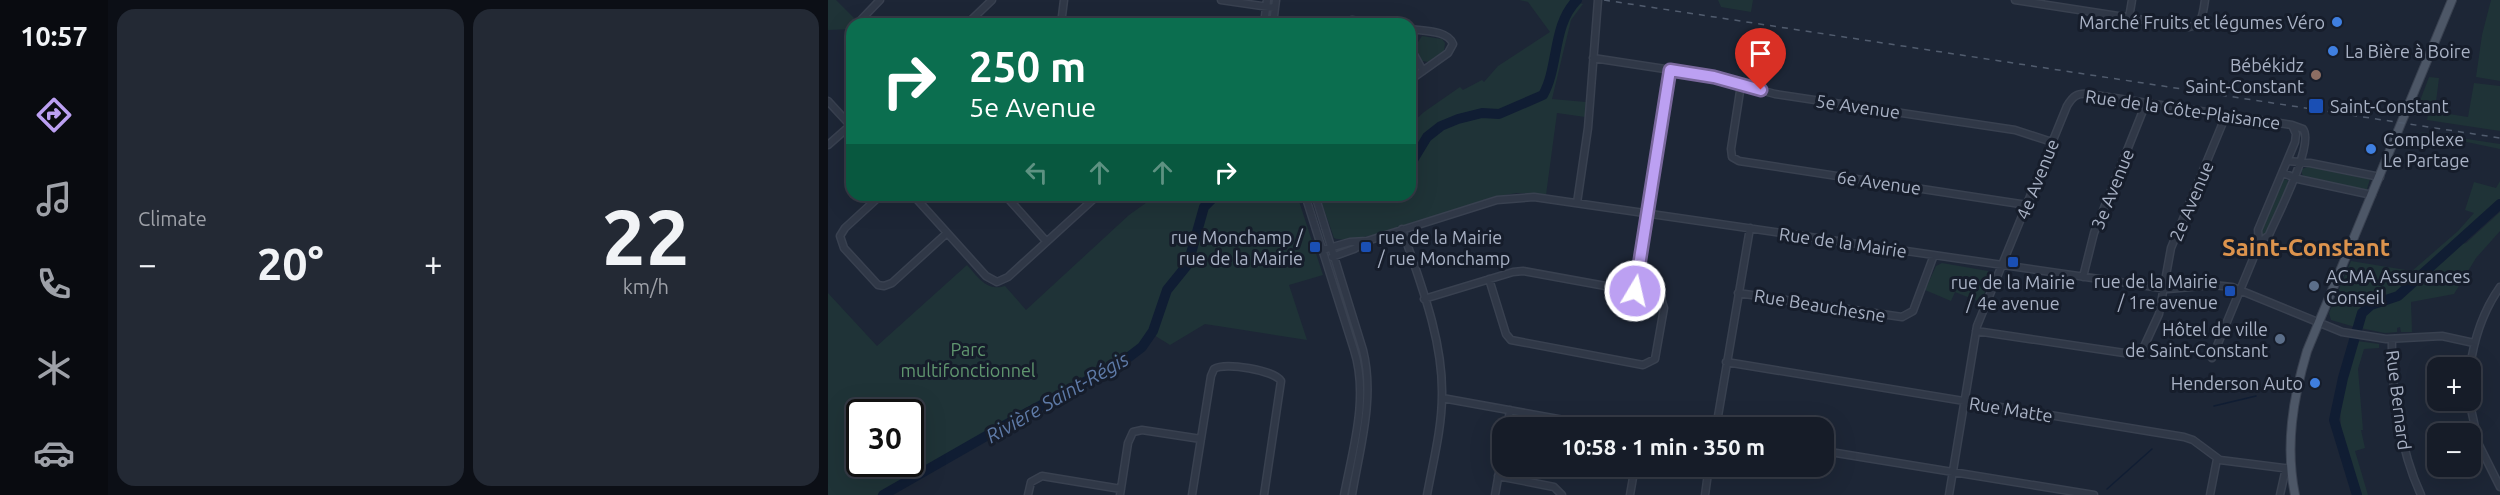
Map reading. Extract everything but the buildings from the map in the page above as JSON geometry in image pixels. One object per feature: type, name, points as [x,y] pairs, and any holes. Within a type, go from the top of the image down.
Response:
[{"type":"main road","points":[[2295,495],[2288,467],[2291,432],[2297,389],[2318,322],[2452,0]]},
{"type":"street","points":[[863,18],[880,0]]},
{"type":"street","points":[[973,18],[992,0]]},
{"type":"street","points":[[1061,18],[1064,0]]},
{"type":"street","points":[[1221,0],[1266,3],[1275,8]]},
{"type":"street","points":[[1274,18],[1276,0]]},
{"type":"street","points":[[1576,203],[1588,128],[1598,0]]},
{"type":"street","points":[[2015,0],[2060,3],[2129,18],[2192,27],[2201,21],[2205,0]]},
{"type":"street","points":[[2129,18],[2132,0]]},
{"type":"street","points":[[1265,18],[1266,3]]},
{"type":"street","points":[[1416,30],[1445,35],[1452,41],[1451,50],[1416,76]]},
{"type":"street","points":[[1416,58],[1423,71]]},
{"type":"street","name":"5e Avenue","points":[[1593,58],[1704,75],[1775,94],[2015,130],[2052,142]]},
{"type":"street","points":[[1635,291],[1670,70]]},
{"type":"street","name":"6e Avenue","points":[[1741,85],[1731,145],[1732,157],[1747,163],[2026,205]]},
{"type":"street","name":"Rue de la Côte-Plaisance","points":[[2076,94],[2084,93],[2292,125]]},
{"type":"street","name":"4e Avenue","points":[[1949,495],[1976,331],[2067,106],[2076,94]]},
{"type":"street","points":[[828,101],[846,119]]},
{"type":"street","name":"3e Avenue","points":[[2083,277],[2094,233],[2146,103]]},
{"type":"street","name":"2e Avenue","points":[[1976,331],[2137,354],[2145,347],[2157,318],[2171,248],[2226,116]]},
{"type":"street","points":[[2212,358],[2259,243],[2258,230],[2296,138],[2292,125]]},
{"type":"street","points":[[2259,243],[2269,235],[2301,162],[2306,145],[2306,133],[2301,128],[2292,125]]},
{"type":"street","points":[[828,145],[846,129]]},
{"type":"street","points":[[2288,161],[2380,177]]},
{"type":"street","points":[[2283,173],[2372,195]]},
{"type":"street","name":"Rue de la Mairie","points":[[1322,250],[1402,230],[1503,198],[1534,197],[2163,289],[2176,290],[2213,285],[2240,289],[2348,333],[2392,339],[2442,336],[2474,343]]},
{"type":"street","points":[[874,201],[845,228],[840,236],[842,246],[878,285],[884,286],[892,283],[947,233]]},
{"type":"street","points":[[918,201],[986,276],[995,282],[1006,279],[1090,201]]},
{"type":"street","points":[[1010,201],[1046,241]]},
{"type":"street","points":[[1307,201],[1356,356],[1361,386],[1360,405],[1344,495]]},
{"type":"street","points":[[1317,201],[1363,350],[1368,383],[1367,410],[1352,495]]},
{"type":"street","points":[[1718,417],[1750,228]]},
{"type":"street","points":[[1402,230],[1438,348],[1443,398],[1427,495]]},
{"type":"street","name":"Rue de la Mairie","points":[[1325,259],[1354,249],[1367,240]]},
{"type":"street","name":"Rue Beauchesne","points":[[1738,293],[1902,317],[1913,311],[1934,255]]},
{"type":"street","points":[[1424,300],[1489,279],[1523,271],[1659,296],[1664,304],[1656,357],[1653,362],[1646,365],[1511,340],[1506,334],[1489,279]]},
{"type":"street","points":[[2472,357],[2474,343],[2485,313],[2500,287]]},
{"type":"street","name":"Rue Bernard","points":[[2392,339],[2402,439],[2408,464],[2421,495]]},
{"type":"street","name":"Rue Matte","points":[[1726,362],[2189,438],[2217,459],[2288,467]]},
{"type":"street","points":[[1192,495],[1210,380],[1214,369],[1219,366],[1270,372],[1278,376],[1281,385],[1264,495]]},
{"type":"street","points":[[1443,398],[1548,417]]},
{"type":"street","points":[[1509,417],[1510,410]]},
{"type":"street","points":[[2471,411],[2479,445],[2500,487]]},
{"type":"street","points":[[1028,495],[1031,482],[1042,476],[1120,492],[1128,443],[1133,432],[1142,430],[1201,439]]},
{"type":"street","points":[[1834,453],[2094,495]]},
{"type":"street","points":[[2210,495],[2217,459]]},
{"type":"street","points":[[2280,495],[2288,467]]},
{"type":"street","points":[[1495,495],[1498,477]]},
{"type":"street","points":[[1503,477],[1554,487],[1562,495]]},
{"type":"street","points":[[1630,495],[1633,477]]},
{"type":"street","points":[[1705,495],[1707,477]]},
{"type":"green space","points":[[828,0],[836,0],[854,18],[846,18],[846,29],[828,30]]},
{"type":"green space","points":[[1519,0],[1569,0],[1583,4],[1571,20],[1552,99],[1586,102],[1585,117],[1557,113],[1546,195],[1517,193],[1500,196],[1414,224],[1365,237],[1334,238],[1321,201],[1416,201],[1416,119],[1460,87],[1463,90],[1482,80],[1484,82],[1498,66],[1550,32],[1528,2]]},
{"type":"green space","points":[[1718,0],[1753,0],[1751,12],[1721,7]]},
{"type":"green space","points":[[2491,0],[2500,0],[2500,81],[2476,77],[2482,35]]},
{"type":"green space","points":[[1422,36],[1442,39],[1445,43],[1444,51],[1428,62],[1422,61],[1417,53],[1416,45]]},
{"type":"green space","points":[[2429,77],[2439,78],[2436,102],[2433,102],[2432,109],[2418,106]]},
{"type":"green space","points":[[2474,83],[2500,86],[2500,131],[2427,120],[2428,115],[2422,113],[2423,110],[2468,117]]},
{"type":"green space","points":[[2414,131],[2500,144],[2500,149]]},
{"type":"green space","points":[[2310,166],[2369,177],[2367,189],[2306,178],[2302,174],[2302,169]]},
{"type":"green space","points":[[2283,179],[2288,180],[2287,185],[2267,234],[2262,236],[2261,230]]},
{"type":"green space","points":[[2500,181],[2500,199],[2391,299],[2367,305],[2360,313],[2355,327],[2331,320],[2329,313],[2351,261],[2412,271],[2458,231],[2474,213],[2465,210],[2474,182],[2496,188]]},
{"type":"green space","name":"Parc multifonctionnel","points":[[1149,201],[1299,201],[1323,275],[1289,285],[1307,340],[1205,324],[1170,345],[1149,332],[1135,349],[1021,411],[924,468],[924,399],[846,399],[846,477],[908,477],[877,495],[828,495],[828,293],[877,346],[967,265],[988,285],[1005,286],[1026,310],[1129,215]]},
{"type":"green space","points":[[2500,212],[2500,231],[2476,258],[2454,294],[2411,302],[2412,332],[2401,332],[2400,327],[2397,328],[2397,332],[2385,333],[2360,328],[2362,321],[2373,307],[2398,299],[2458,245],[2466,243]]},
{"type":"green space","points":[[1942,263],[1988,271],[1991,280],[1980,302],[1955,292],[1951,301],[1925,290],[1936,266]]},
{"type":"green space","points":[[2357,341],[2379,344],[2379,348],[2364,349],[2358,369],[2363,430],[2361,430],[2365,448],[2355,451],[2368,495],[2362,495],[2341,432],[2340,406]]},
{"type":"waterway","name":"Rivière Saint-Régis","points":[[1416,155],[1427,137],[1441,126],[1482,113],[1499,114],[1543,95],[1552,72],[1563,21],[1577,0]]},
{"type":"waterway","name":"Rivière Saint-Régis","points":[[883,495],[1023,415],[1121,363],[1142,347],[1153,331],[1167,290],[1188,264],[1204,207],[1210,201]]},
{"type":"waterway","points":[[2357,495],[2334,420],[2343,378],[2362,313],[2371,305],[2398,296],[2500,204]]},
{"type":"waterway","points":[[2214,406],[2256,396]]},
{"type":"waterway","points":[[2107,489],[2152,449]]},
{"type":"railway","points":[[1604,0],[2500,138]]},
{"type":"place","name":"Marché Fruits et légumes Véro","points":[[2337,22]]},
{"type":"place","name":"La Bière à Boire","points":[[2333,51]]},
{"type":"place","name":"Bébékidz Saint-Constant","points":[[2316,75]]},
{"type":"place","name":"Saint-Constant","points":[[2316,106]]},
{"type":"place","name":"Complexe Le Partage","points":[[2371,149]]},
{"type":"place","name":"rue Monchamp / rue de la Mairie","points":[[1315,247]]},
{"type":"place","name":"rue de la Mairie / rue Monchamp","points":[[1366,247]]},
{"type":"place","name":"rue de la Mairie / 4e avenue","points":[[2013,262]]},
{"type":"place","name":"ACMA Assurances Conseil","points":[[2314,286]]},
{"type":"place","name":"rue de la Mairie / 1re avenue","points":[[2230,291]]},
{"type":"place","name":"Hôtel de ville de Saint-Constant","points":[[2280,339]]},
{"type":"place","name":"Henderson Auto","points":[[2315,383]]},
{"type":"district","name":"Saint-Constant","points":[[2306,247]]},
{"type":"route","points":[[1635,291],[1670,70],[1714,77],[1761,90]]}]
